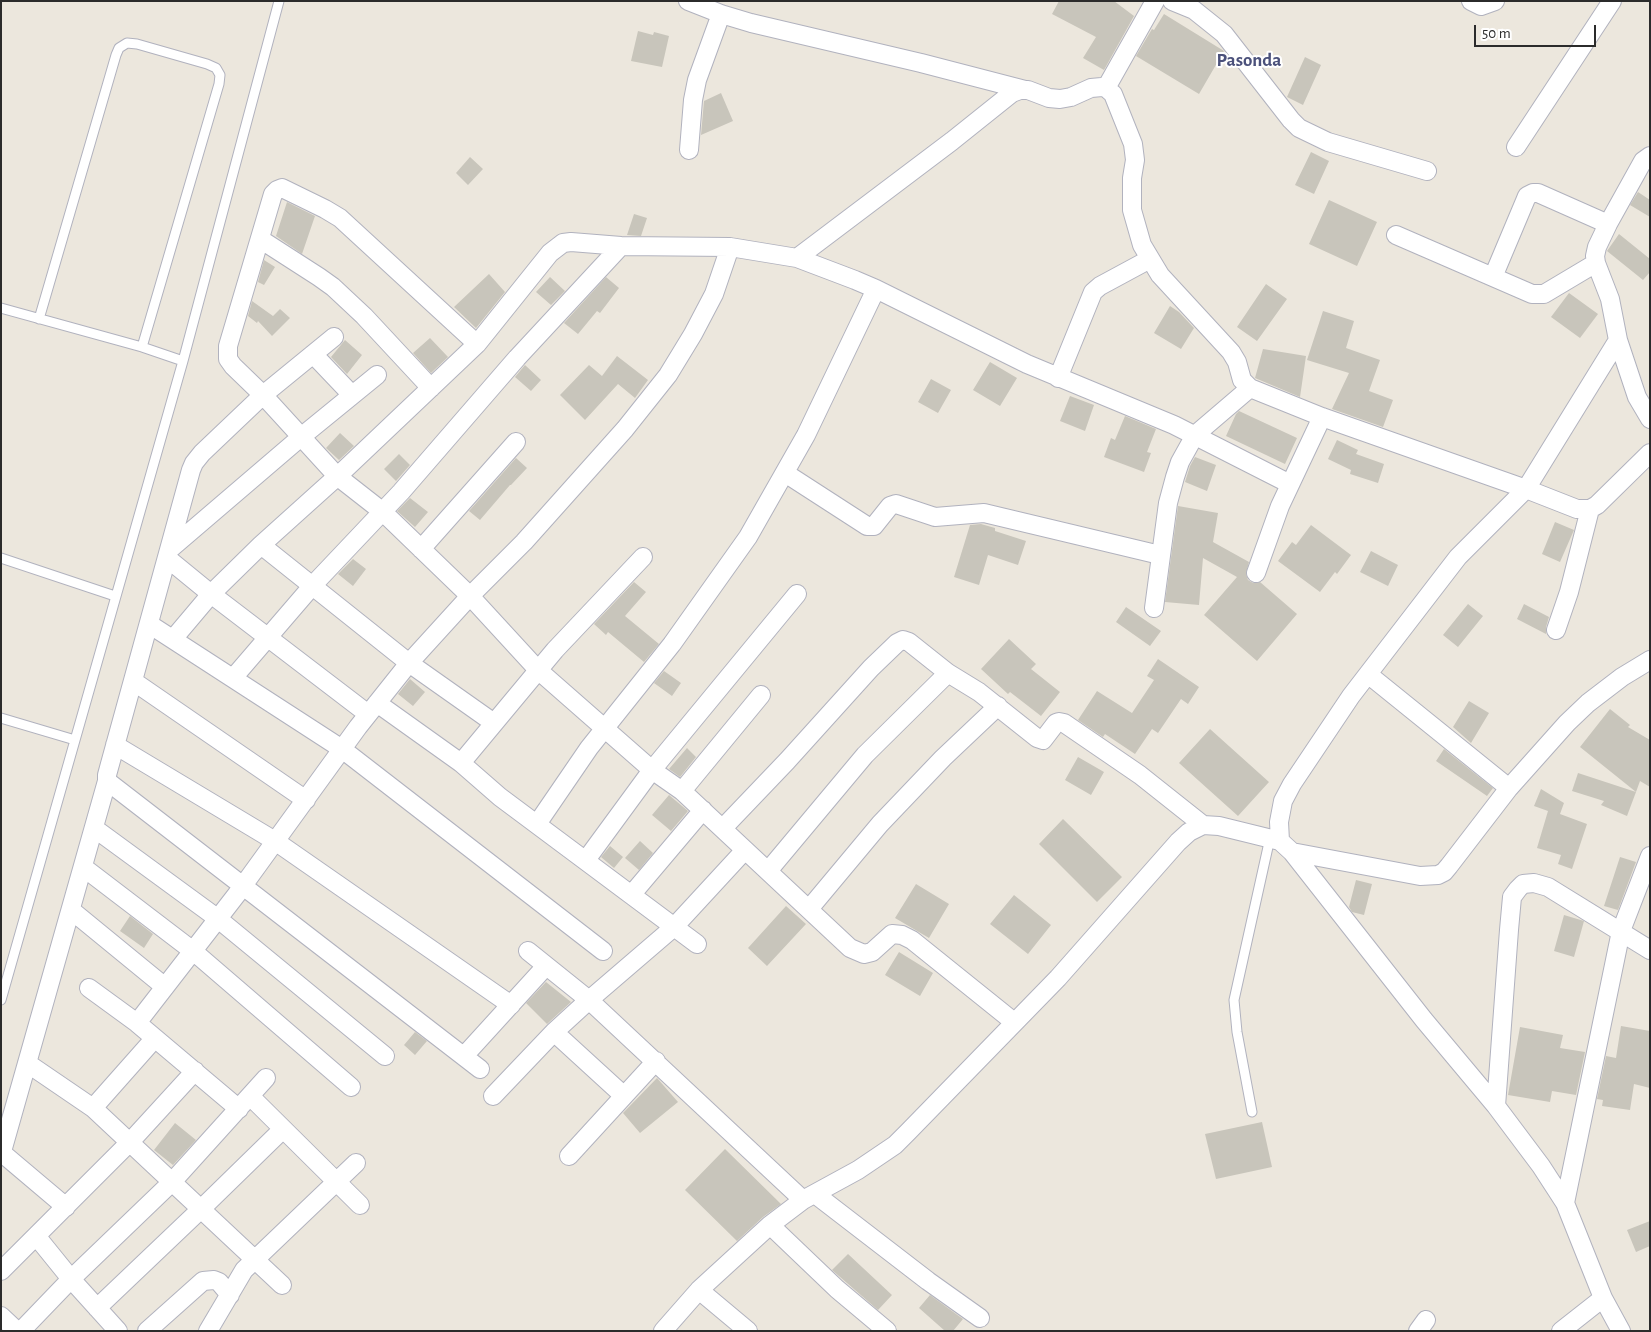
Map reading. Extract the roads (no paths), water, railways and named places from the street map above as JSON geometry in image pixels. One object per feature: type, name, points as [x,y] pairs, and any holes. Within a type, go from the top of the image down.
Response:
[{"type":"street","points":[[688,1],[751,23],[1028,90],[1049,98],[1071,97],[1098,86],[1106,88],[1113,94],[1131,136],[1135,160],[1132,178],[1132,210],[1140,239],[1160,275],[1228,348],[1234,357],[1242,380],[1250,388],[1322,417],[1526,489],[1568,507],[1583,510],[1598,505],[1650,453]]},
{"type":"street","points":[[1106,88],[1155,1]]},
{"type":"street","points":[[1172,1],[1194,10],[1224,34],[1299,128],[1328,142],[1427,170]]},
{"type":"street","points":[[1471,1],[1481,6],[1495,1]]},
{"type":"street","points":[[1516,147],[1612,1]]},
{"type":"street","points":[[689,150],[693,100],[697,80],[721,14]]},
{"type":"street","points":[[797,258],[952,141],[1012,93],[1028,90]]},
{"type":"street","points":[[1650,156],[1644,162],[1608,224],[1597,247],[1596,263],[1610,299],[1618,340],[1637,397],[1650,419]]},
{"type":"street","points":[[477,344],[352,227],[325,209],[282,188],[273,194],[227,352],[228,359],[233,366],[264,395],[338,476],[383,512],[470,596],[538,670],[652,770],[682,791],[850,948],[864,954],[872,952],[892,934],[902,934],[1014,1022]]},
{"type":"street","points":[[1493,277],[1524,201],[1527,196],[1533,193],[1538,193],[1608,224]]},
{"type":"street","points":[[1396,235],[1532,294],[1544,294],[1596,263]]},
{"type":"street","points":[[260,239],[333,287],[364,316],[430,388]]},
{"type":"street","points":[[173,639],[211,594],[261,545],[338,476],[477,344],[556,247],[563,243],[621,246],[730,247],[797,258],[876,289],[1018,360],[1195,436],[1290,484]]},
{"type":"street","points":[[233,678],[312,585],[383,512],[517,358],[621,246]]},
{"type":"street","points":[[137,1023],[243,885],[373,708],[409,664],[470,596],[524,542],[625,429],[668,375],[714,294],[730,247]]},
{"type":"street","points":[[1058,378],[1093,292],[1100,286],[1150,259]]},
{"type":"street","points":[[537,824],[605,727],[672,644],[748,537],[806,435],[876,289]]},
{"type":"street","points":[[66,1207],[2,1154],[107,781],[115,745],[191,470],[198,457],[264,395],[334,337]]},
{"type":"street","points":[[1618,340],[1526,489],[1458,557],[1351,696],[1292,784],[1283,801],[1279,822],[1281,844],[1496,1106],[1541,1166],[1565,1203],[1603,1298],[1621,1331]]},
{"type":"street","points":[[313,354],[352,395]]},
{"type":"street","points":[[168,554],[301,437],[377,375]]},
{"type":"street","points":[[1154,608],[1168,504],[1174,477],[1186,449],[1195,436],[1250,388]]},
{"type":"street","points":[[1256,573],[1280,506],[1322,417]]},
{"type":"street","points":[[421,548],[516,442]]},
{"type":"street","points":[[785,473],[867,526],[874,526],[890,506],[896,504],[935,517],[978,513],[991,515],[1160,555]]},
{"type":"street","points":[[1556,630],[1578,560],[1590,509]]},
{"type":"street","points":[[261,545],[409,664],[494,723]]},
{"type":"street","points":[[168,554],[211,594],[267,637],[373,708],[461,763],[500,798],[697,944]]},
{"type":"street","points":[[461,763],[538,670],[643,557]]},
{"type":"street","points":[[586,860],[652,770],[797,594]]},
{"type":"street","points":[[149,624],[342,749],[603,951]]},
{"type":"street","points":[[723,828],[871,668],[897,643],[903,640],[909,642],[948,673],[979,692],[1040,740],[1045,738],[1056,723],[1064,723],[1140,775],[1203,824],[1219,826],[1281,844],[1420,876],[1438,875],[1450,866],[1509,788],[1567,723],[1588,703],[1622,677],[1650,660]]},
{"type":"street","points":[[768,871],[865,756],[948,673]]},
{"type":"street","points":[[1369,675],[1509,788]]},
{"type":"street","points":[[133,682],[306,800]]},
{"type":"street","points":[[682,791],[761,695]]},
{"type":"street","points":[[809,909],[880,824],[943,758],[998,706]]},
{"type":"street","points":[[115,745],[275,841],[511,1005]]},
{"type":"street","points":[[107,781],[480,1069]]},
{"type":"street","points":[[632,894],[703,810]]},
{"type":"street","points":[[663,1331],[699,1290],[770,1225],[809,1197],[858,1170],[895,1145],[1058,978],[1178,842],[1189,832],[1203,824]]},
{"type":"street","points":[[94,828],[217,918],[385,1056]]},
{"type":"street","points":[[493,1096],[554,1032],[588,1000],[674,928],[745,850]]},
{"type":"street","points":[[1565,1203],[1621,932],[1650,856]]},
{"type":"street","points":[[83,867],[193,951],[351,1088]]},
{"type":"street","points":[[1496,1106],[1512,896],[1523,884],[1534,883],[1548,887],[1650,950]]},
{"type":"street","points":[[71,910],[165,987]]},
{"type":"street","points":[[528,952],[588,1000],[809,1197],[980,1318]]},
{"type":"street","points":[[464,1056],[546,966]]},
{"type":"street","points":[[89,988],[137,1023],[195,1071],[283,1129],[360,1205]]},
{"type":"street","points":[[554,1032],[624,1096]]},
{"type":"street","points":[[93,1108],[155,1038]]},
{"type":"street","points":[[569,1156],[656,1061]]},
{"type":"street","points":[[27,1063],[93,1108],[282,1285]]},
{"type":"street","points":[[1,1271],[130,1142],[195,1071]]},
{"type":"street","points":[[21,1331],[71,1279],[172,1182],[266,1078]]},
{"type":"street","points":[[97,1308],[283,1129]]},
{"type":"street","points":[[208,1331],[244,1270],[356,1163]]},
{"type":"street","points":[[770,1225],[837,1289],[886,1331]]},
{"type":"street","points":[[37,1237],[71,1279],[118,1331]]},
{"type":"street","points":[[147,1331],[203,1282],[214,1280],[219,1282],[230,1295]]},
{"type":"street","points":[[699,1290],[748,1331]]},
{"type":"street","points":[[1561,1331],[1603,1298]]},
{"type":"street","points":[[1,1316],[17,1331]]},
{"type":"lane","points":[[1,1000],[183,361],[280,1]]},
{"type":"lane","points":[[39,319],[116,55],[119,48],[126,43],[146,47],[207,64],[216,68],[220,75],[219,84],[142,347]]},
{"type":"lane","points":[[1,308],[142,347],[183,361]]},
{"type":"lane","points":[[1,558],[115,596]]},
{"type":"lane","points":[[1,718],[75,740]]},
{"type":"lane","points":[[1252,1112],[1237,1032],[1234,1000],[1281,844]]},
{"type":"district","name":"Pasonda","points":[[1249,60]]}]
